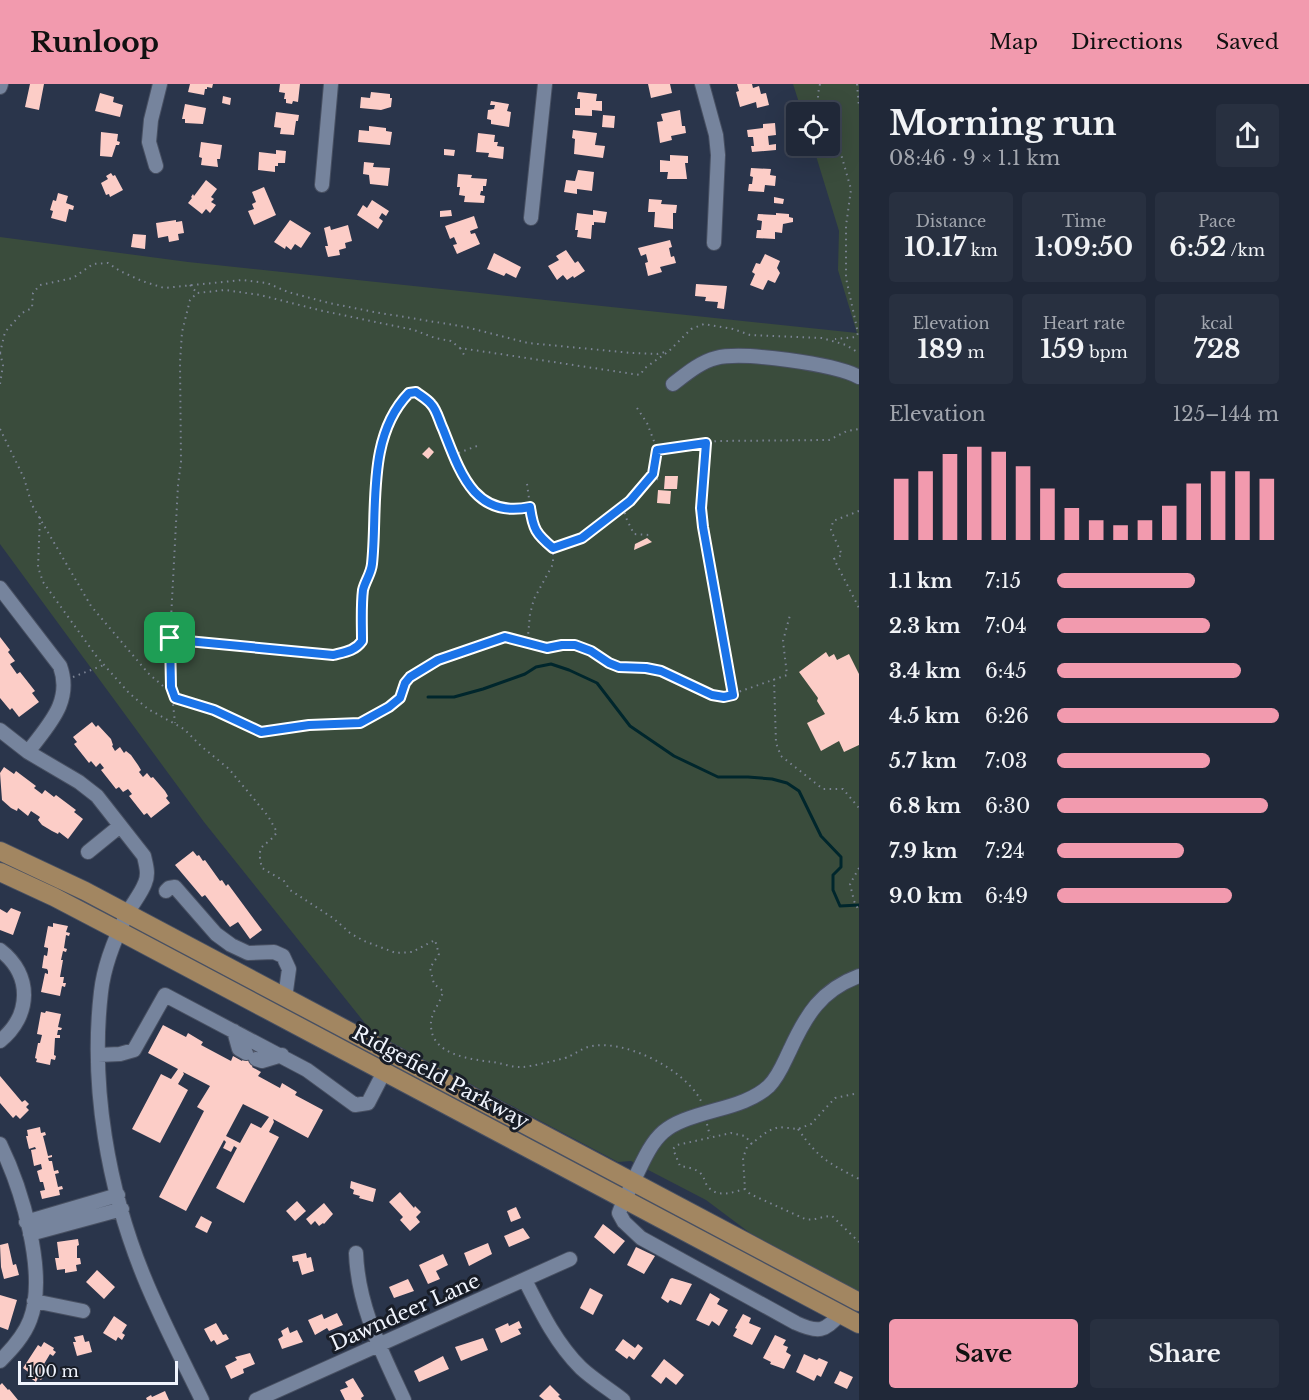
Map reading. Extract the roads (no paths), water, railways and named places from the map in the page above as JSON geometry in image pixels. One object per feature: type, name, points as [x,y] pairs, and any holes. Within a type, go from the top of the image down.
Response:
[{"type":"main road","name":"Ridgefield Parkway","points":[[0,851],[61,879],[859,1302]]},
{"type":"main road","name":"Ridgefield Parkway","points":[[0,872],[119,931],[859,1324]]},
{"type":"street","points":[[156,166],[149,142],[159,84]]},
{"type":"street","points":[[322,185],[331,84]]},
{"type":"street","points":[[531,218],[545,84]]},
{"type":"street","points":[[702,84],[716,135],[718,155],[714,243]]},
{"type":"street","points":[[673,384],[708,360],[725,356],[827,366],[859,377]]},
{"type":"street","points":[[0,588],[60,666],[64,680],[62,701],[57,713],[28,752]]},
{"type":"street","points":[[0,730],[28,752],[79,782],[97,796],[144,856],[147,867],[145,883],[119,931],[101,990],[98,1055],[106,1136],[118,1195],[143,1275],[202,1400]]},
{"type":"street","points":[[88,852],[120,826]]},
{"type":"street","points":[[166,891],[175,887],[216,934],[231,945],[248,953],[274,952],[283,956],[289,969],[285,998]]},
{"type":"street","points":[[0,950],[9,957],[22,974],[24,993],[20,1017],[14,1028],[0,1041]]},
{"type":"street","points":[[840,1314],[829,1328],[808,1329],[641,1238],[624,1222],[619,1213],[654,1140],[671,1126],[748,1100],[769,1086],[776,1078],[809,1013],[831,990],[859,976]]},
{"type":"street","points":[[98,1055],[120,1054],[134,1050],[165,995],[282,1055],[355,1105],[368,1103],[384,1072]]},
{"type":"street","points":[[234,1031],[239,1049],[251,1056],[262,1061],[282,1055]]},
{"type":"street","points":[[0,1144],[18,1189],[36,1275],[30,1319],[20,1339],[0,1361]]},
{"type":"street","points":[[28,1228],[118,1195]]},
{"type":"street","points":[[28,1228],[122,1209]]},
{"type":"street","points":[[356,1253],[363,1306],[378,1345],[404,1400]]},
{"type":"street","name":"Dawndeer Lane","points":[[256,1400],[570,1259]]},
{"type":"street","points":[[525,1280],[542,1316],[565,1349],[595,1379],[623,1400]]},
{"type":"street","points":[[34,1301],[83,1311]]},
{"type":"waterway","points":[[428,697],[454,697],[525,674],[536,667],[551,664],[597,683],[630,726],[674,756],[718,777],[772,779],[787,783],[799,791],[821,836],[841,857],[841,867],[833,875],[833,890],[840,906],[859,905]]}]
